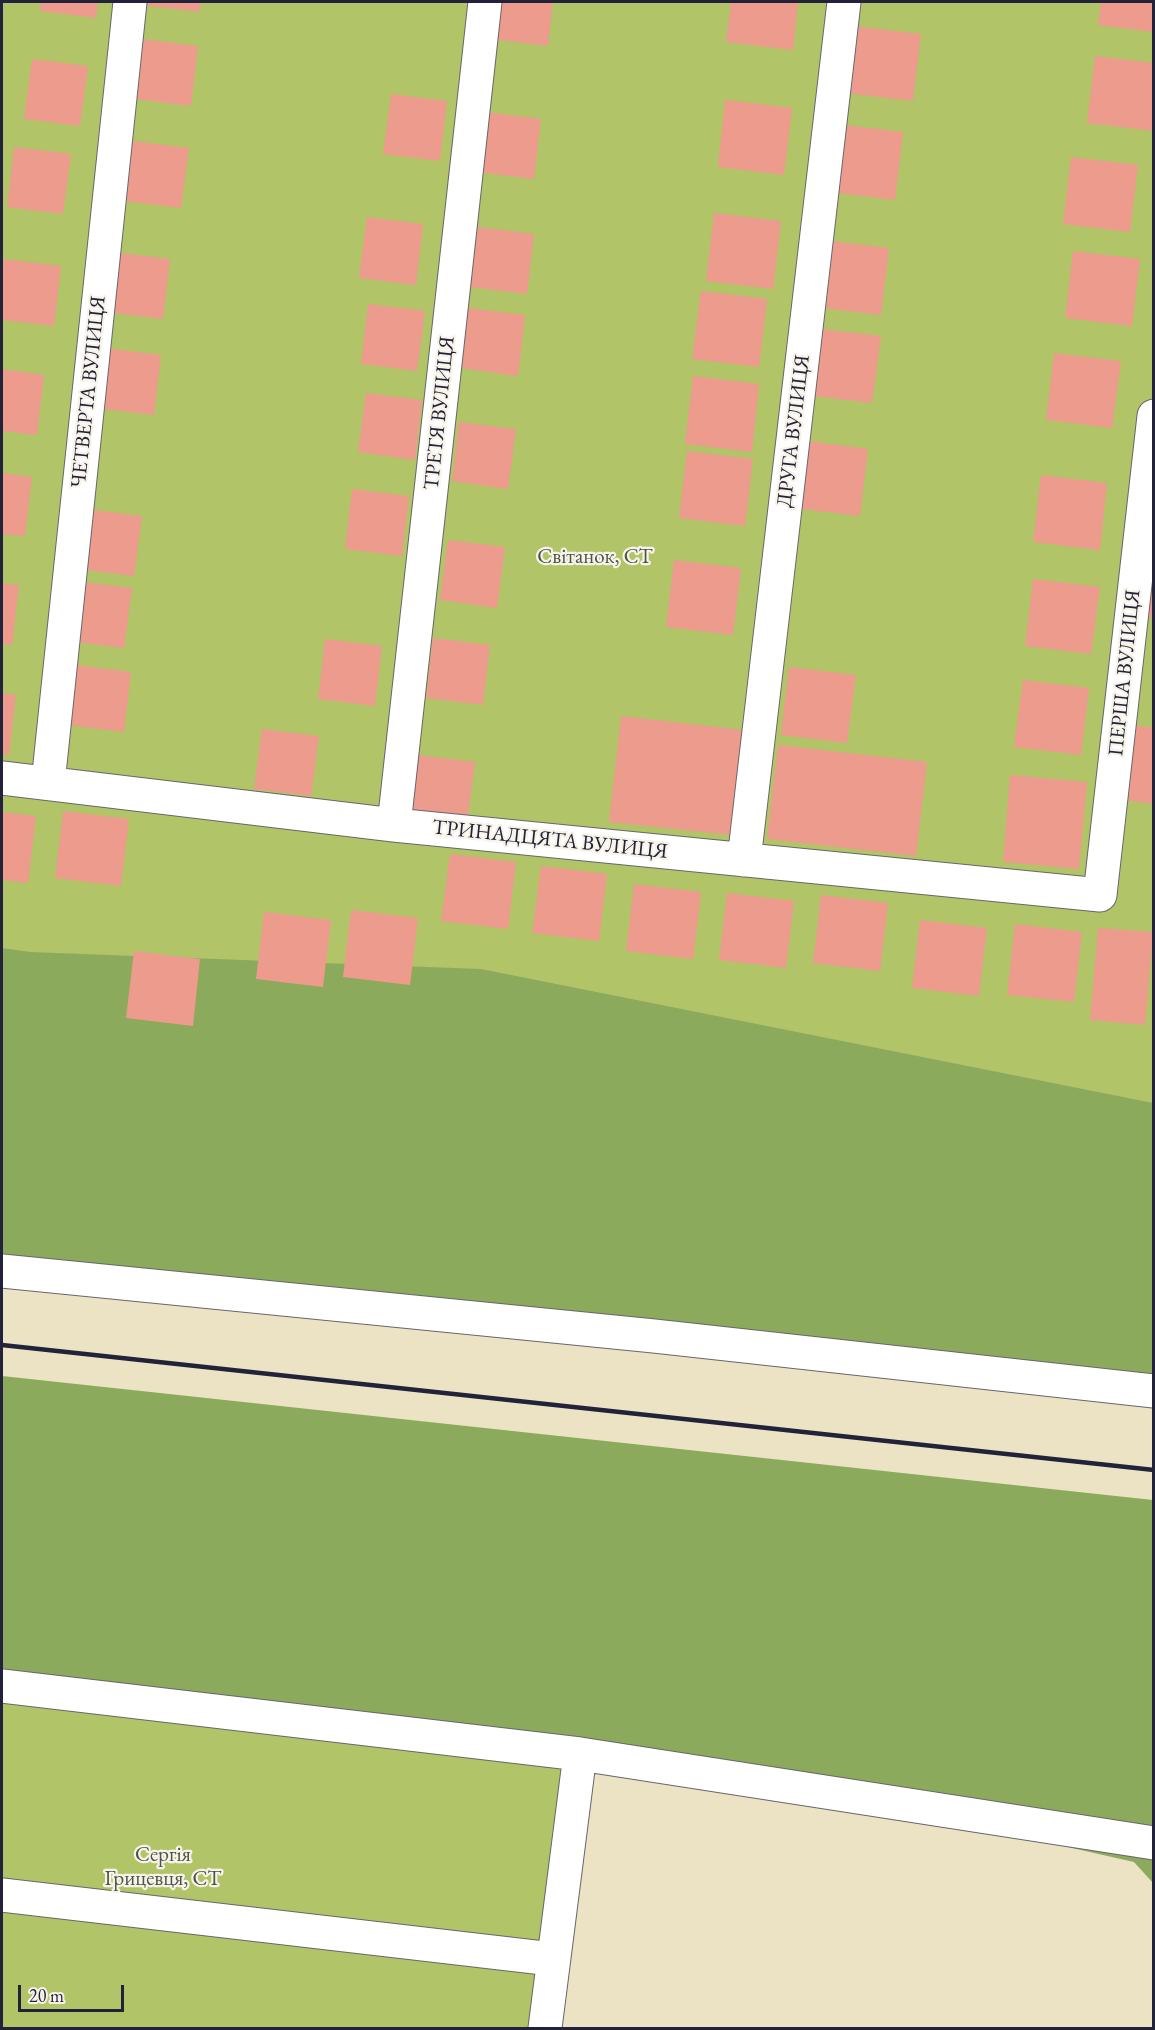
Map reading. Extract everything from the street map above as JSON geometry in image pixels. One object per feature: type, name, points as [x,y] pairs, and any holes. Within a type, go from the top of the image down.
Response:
[{"type":"street","name":"ЧЕТВЕРТА ВУЛИЦЯ","points":[[48,783],[130,2]]},
{"type":"street","name":"ТРЕТЯ ВУЛИЦЯ","points":[[394,825],[485,2]]},
{"type":"street","name":"ДРУГА ВУЛИЦЯ","points":[[744,860],[844,2]]},
{"type":"street","name":"ПЕРША ВУЛИЦЯ","points":[[1100,895],[1154,416]]},
{"type":"street","name":"ТРИНАДЦЯТА ВУЛИЦЯ","points":[[2,778],[394,825],[1100,895]]},
{"type":"street","points":[[2,1271],[654,1336],[1154,1391]]},
{"type":"street","points":[[2,1686],[580,1754],[1154,1844]]},
{"type":"street","points":[[545,2028],[580,1754]]},
{"type":"street","points":[[2,1895],[552,1959]]},
{"type":"green space","name":"Світанок, СТ","points":[[2,2],[1153,2],[1153,1200],[2,1033]]},
{"type":"green space","points":[[2,948],[30,952],[481,969],[1153,1103],[1153,1396],[2,1278]]},
{"type":"green space","points":[[2,1376],[1153,1500],[1153,1883],[1134,1862],[829,1793],[2,1690]]},
{"type":"green space","name":"Сергія Грицевця, СТ","points":[[2,1686],[580,1754],[558,2028],[2,2028]]},
{"type":"building","points":[[41,2],[98,2],[96,18],[40,11]]},
{"type":"building","points":[[143,2],[201,2],[199,12],[143,5]]},
{"type":"building","points":[[496,2],[553,2],[548,46],[491,39]]},
{"type":"building","points":[[731,2],[798,2],[793,50],[726,42]]},
{"type":"building","points":[[1101,2],[1154,2],[1154,32],[1098,25]]},
{"type":"building","points":[[854,26],[921,34],[913,101],[846,93]]},
{"type":"building","points":[[142,39],[198,46],[191,106],[134,99]]},
{"type":"building","points":[[1095,56],[1154,63],[1154,131],[1087,123]]},
{"type":"building","points":[[32,59],[88,66],[80,126],[24,119]]},
{"type":"building","points":[[391,94],[447,101],[440,161],[383,154]]},
{"type":"building","points":[[725,100],[792,108],[784,175],[718,167]]},
{"type":"building","points":[[485,112],[541,119],[534,179],[477,172]]},
{"type":"building","points":[[836,124],[903,132],[895,200],[828,192]]},
{"type":"building","points":[[132,141],[189,148],[181,208],[125,201]]},
{"type":"building","points":[[14,147],[71,154],[63,214],[7,207]]},
{"type":"building","points":[[1071,157],[1138,165],[1130,232],[1063,224]]},
{"type":"building","points":[[714,213],[781,221],[773,289],[706,281]]},
{"type":"building","points":[[367,217],[423,224],[416,285],[359,278]]},
{"type":"building","points":[[478,227],[534,234],[527,294],[470,287]]},
{"type":"building","points":[[822,240],[889,248],[881,315],[814,307]]},
{"type":"building","points":[[1073,251],[1140,259],[1132,326],[1065,318]]},
{"type":"building","points":[[113,252],[170,259],[163,319],[106,312]]},
{"type":"building","points":[[4,259],[61,266],[54,326],[2,320]]},
{"type":"building","points":[[701,291],[767,299],[759,367],[692,359]]},
{"type":"building","points":[[368,304],[425,311],[417,371],[361,364]]},
{"type":"building","points":[[468,308],[525,315],[518,376],[461,368]]},
{"type":"building","points":[[814,328],[881,336],[872,403],[806,395]]},
{"type":"building","points":[[104,348],[161,355],[154,415],[97,408]]},
{"type":"building","points":[[1054,353],[1121,361],[1112,428],[1046,420]]},
{"type":"building","points":[[2,369],[44,375],[37,435],[2,431]]},
{"type":"building","points":[[693,376],[759,384],[752,452],[685,444]]},
{"type":"building","points":[[366,393],[422,400],[415,460],[358,452]]},
{"type":"building","points":[[459,422],[516,429],[508,489],[452,481]]},
{"type":"building","points":[[801,440],[868,449],[860,516],[793,508]]},
{"type":"building","points":[[687,451],[753,459],[745,526],[679,518]]},
{"type":"building","points":[[2,473],[32,477],[25,536],[2,534]]},
{"type":"building","points":[[1041,475],[1107,483],[1100,550],[1033,542]]},
{"type":"building","points":[[352,489],[409,496],[402,556],[345,549]]},
{"type":"building","points":[[85,509],[142,516],[134,576],[77,569]]},
{"type":"building","points":[[448,540],[505,547],[497,608],[440,600]]},
{"type":"building","points":[[1154,549],[1154,617],[1142,616]]},
{"type":"building","points":[[674,560],[741,568],[733,635],[666,627]]},
{"type":"building","points":[[1033,579],[1100,587],[1091,654],[1025,646]]},
{"type":"building","points":[[75,581],[132,588],[124,648],[67,641]]},
{"type":"building","points":[[2,583],[19,585],[12,645],[2,644]]},
{"type":"building","points":[[433,638],[490,645],[483,705],[426,698]]},
{"type":"building","points":[[325,639],[382,646],[375,706],[318,699]]},
{"type":"building","points":[[75,665],[131,672],[124,732],[67,725]]},
{"type":"building","points":[[789,667],[856,675],[847,743],[781,735]]},
{"type":"building","points":[[1023,680],[1089,688],[1081,755],[1014,747]]},
{"type":"building","points":[[2,693],[16,695],[9,755],[2,754]]},
{"type":"building","points":[[621,716],[743,730],[731,835],[609,822]]},
{"type":"building","points":[[1134,725],[1154,728],[1154,804],[1124,800]]},
{"type":"building","points":[[262,729],[319,736],[311,796],[254,789]]},
{"type":"building","points":[[778,745],[927,762],[916,856],[767,839]]},
{"type":"building","points":[[418,755],[475,762],[467,822],[410,815]]},
{"type":"building","points":[[1010,775],[1087,782],[1079,869],[1003,862]]},
{"type":"building","points":[[63,811],[129,819],[121,886],[55,878]]},
{"type":"building","points":[[2,812],[36,816],[28,883],[2,880]]},
{"type":"building","points":[[450,854],[516,862],[508,929],[441,921]]},
{"type":"building","points":[[541,866],[607,874],[599,941],[532,933]]},
{"type":"building","points":[[634,884],[701,892],[693,959],[626,951]]},
{"type":"building","points":[[727,893],[794,901],[786,968],[719,960]]},
{"type":"building","points":[[821,895],[888,903],[880,971],[813,963]]},
{"type":"building","points":[[351,910],[418,918],[410,985],[343,977]]},
{"type":"building","points":[[264,912],[331,920],[323,987],[256,979]]},
{"type":"building","points":[[920,920],[987,928],[979,996],[912,988]]},
{"type":"building","points":[[1015,924],[1082,932],[1074,1002],[1007,995]]},
{"type":"building","points":[[1098,928],[1153,932],[1145,1025],[1090,1020]]},
{"type":"building","points":[[134,951],[200,959],[193,1026],[126,1018]]},
{"type":"railway","points":[[2,1345],[1154,1470]]}]
